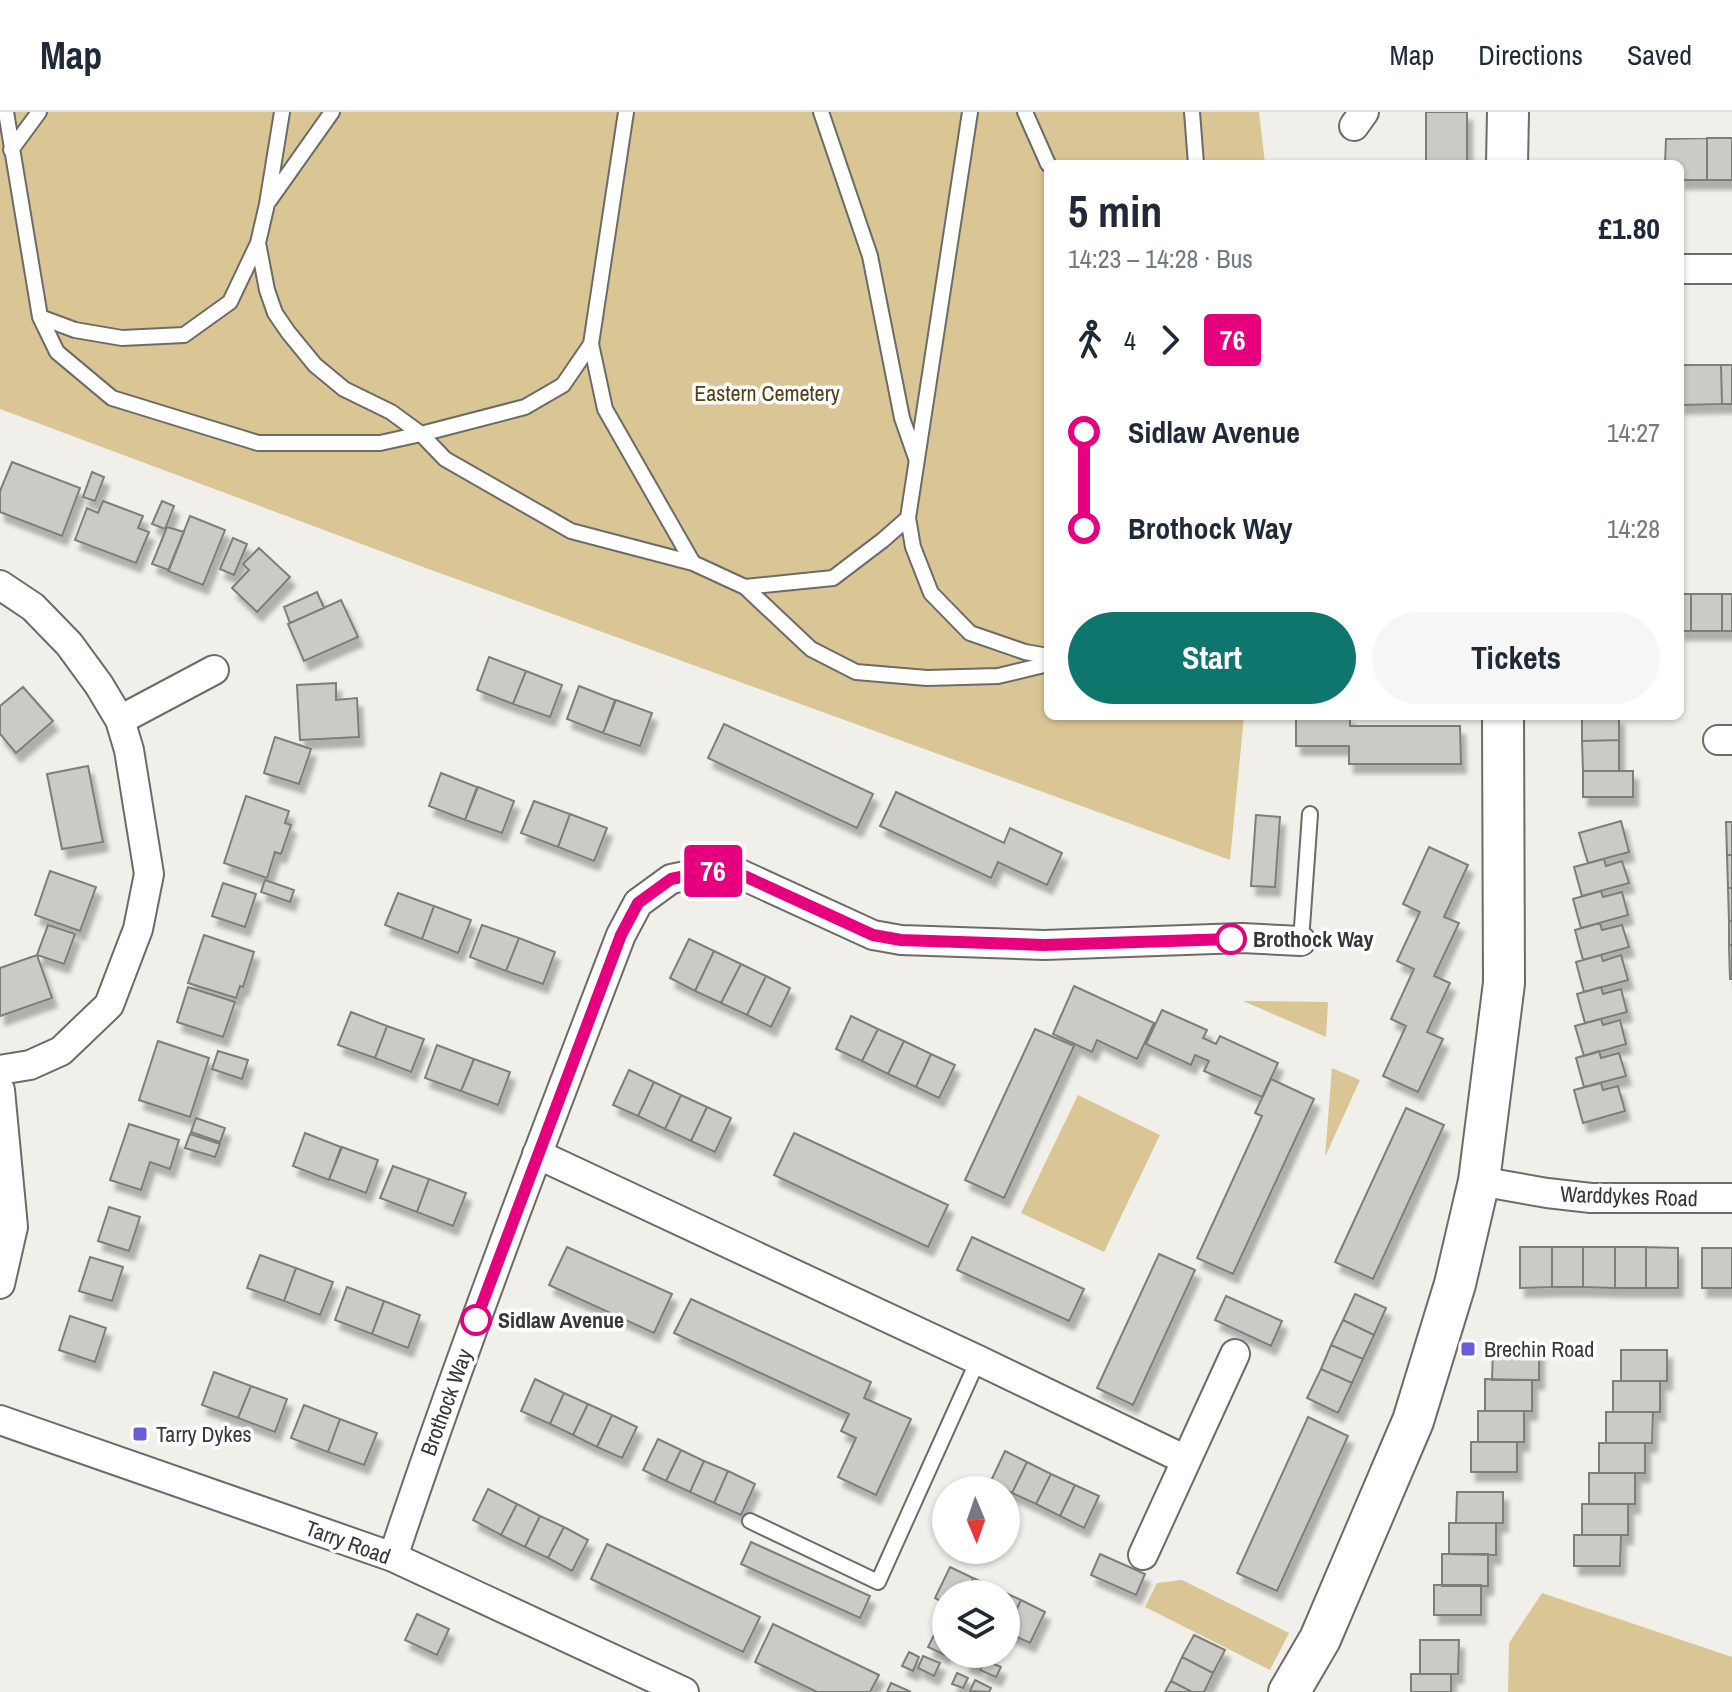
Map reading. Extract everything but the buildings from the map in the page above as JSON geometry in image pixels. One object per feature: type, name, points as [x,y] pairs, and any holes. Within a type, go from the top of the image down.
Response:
[{"type":"street","points":[[1507,160],[1508,112]]},
{"type":"street","points":[[1685,269],[1732,269]]},
{"type":"street","points":[[0,585],[33,607],[69,644],[120,720],[129,750],[149,874],[138,929],[109,1005],[61,1051],[30,1065],[0,1070]]},
{"type":"street","points":[[120,720],[214,670]]},
{"type":"street","points":[[1289,1692],[1320,1639],[1413,1421],[1455,1284],[1479,1181],[1504,983],[1503,720]]},
{"type":"street","name":"Brothock Way","points":[[393,1557],[436,1429],[621,935],[638,903],[671,879],[710,871],[740,874],[873,935],[901,940],[1044,945],[1242,938],[1301,941]]},
{"type":"street","points":[[0,1090],[13,1227],[0,1284]]},
{"type":"street","points":[[537,1154],[1186,1460]]},
{"type":"street","name":"Warddykes Road","points":[[1479,1181],[1591,1198],[1732,1198]]},
{"type":"street","points":[[1143,1555],[1235,1354]]},
{"type":"street","name":"Tarry Road","points":[[0,1420],[393,1557],[684,1692]]},
{"type":"lane","points":[[6,112],[40,317],[57,352],[112,398],[258,443],[380,443],[525,407],[563,385],[591,344]]},
{"type":"lane","points":[[11,150],[39,112]]},
{"type":"lane","points":[[40,317],[75,330],[122,338],[184,335],[230,302],[258,243],[282,112]]},
{"type":"lane","points":[[267,204],[332,112]]},
{"type":"lane","points":[[626,112],[591,344],[605,409],[693,563]]},
{"type":"lane","points":[[821,112],[870,256],[902,418],[917,460]]},
{"type":"lane","points":[[970,112],[908,518],[913,547],[931,593],[970,633],[1044,655]]},
{"type":"lane","points":[[1025,112],[1046,160]]},
{"type":"lane","points":[[1192,112],[1196,160]]},
{"type":"lane","points":[[258,243],[275,313],[315,365],[344,389],[391,412],[421,434],[445,459],[571,531],[693,563],[745,587],[811,649],[856,672],[927,678],[998,676],[1044,665]]},
{"type":"lane","points":[[745,587],[833,578],[908,518]]},
{"type":"lane","points":[[1301,941],[1310,814]]},
{"type":"lane","points":[[750,1521],[878,1582],[978,1360]]},
{"type":"green space","name":"Eastern Cemetery","points":[[0,112],[1259,112],[1265,160],[1044,160],[1044,720],[1244,720],[1230,860],[423,567],[0,409]]},
{"type":"green space","points":[[1243,1001],[1328,1002],[1326,1037]]},
{"type":"green space","points":[[1332,1068],[1360,1080],[1325,1157]]},
{"type":"green space","points":[[1078,1095],[1160,1135],[1104,1252],[1021,1213]]},
{"type":"green space","points":[[1182,1580],[1289,1633],[1270,1670],[1145,1607],[1157,1583]]},
{"type":"green space","points":[[1542,1593],[1732,1657],[1732,1692],[1508,1692],[1509,1643]]},
{"type":"bus line","name":"76","points":[[476,1320],[621,935],[638,903],[671,879],[710,871],[740,874],[873,935],[901,940],[1044,945],[1231,939]]},
{"type":"place","name":"Brothock Way","points":[[1231,939]]},
{"type":"place","name":"Sidlaw Avenue","points":[[476,1320]]},
{"type":"place","name":"Brechin Road","points":[[1468,1349]]},
{"type":"place","name":"Tarry Dykes","points":[[140,1434]]}]
